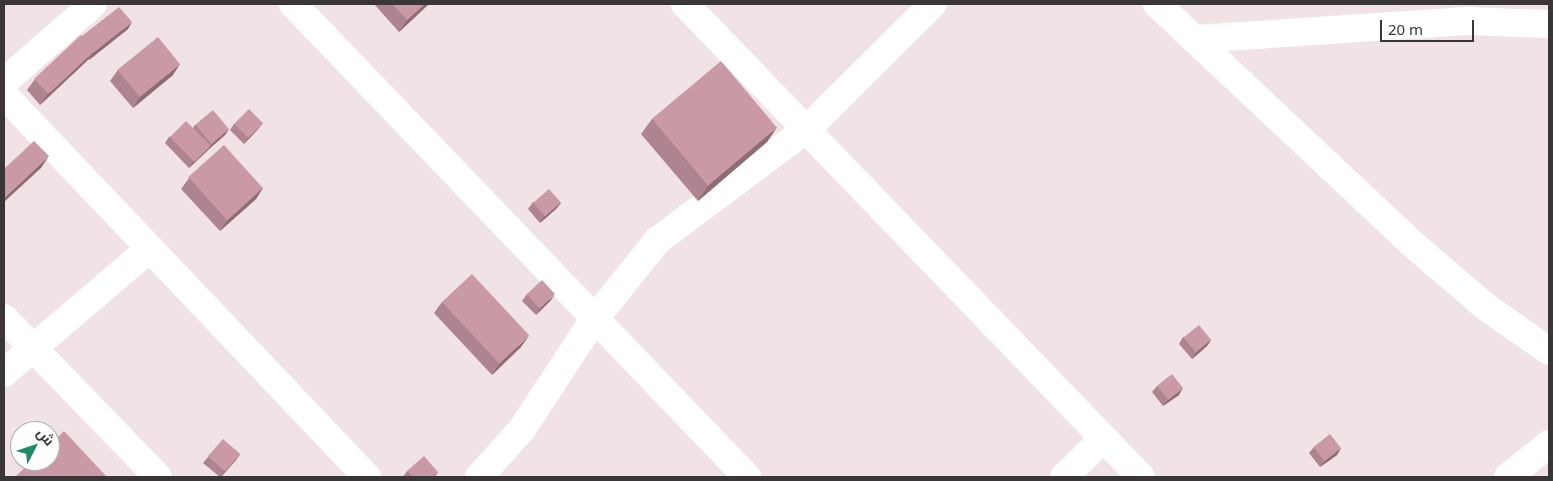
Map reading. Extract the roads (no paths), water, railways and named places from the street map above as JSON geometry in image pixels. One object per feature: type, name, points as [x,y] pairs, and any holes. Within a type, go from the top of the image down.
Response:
[{"type":"street","points":[[4,82],[93,4]]},
{"type":"street","points":[[293,4],[593,321],[746,477]]},
{"type":"street","points":[[685,4],[1141,477]]},
{"type":"street","points":[[480,477],[542,402],[593,321],[658,240],[807,129],[933,4]]},
{"type":"street","points":[[1157,4],[1416,247],[1486,307],[1549,351]]},
{"type":"street","points":[[1196,39],[1467,21],[1549,24]]},
{"type":"street","points":[[4,95],[367,477]]},
{"type":"street","points":[[4,373],[149,249]]},
{"type":"street","points":[[4,318],[158,477]]},
{"type":"street","points":[[1064,477],[1103,439]]},
{"type":"street","points":[[1508,477],[1549,444]]}]
